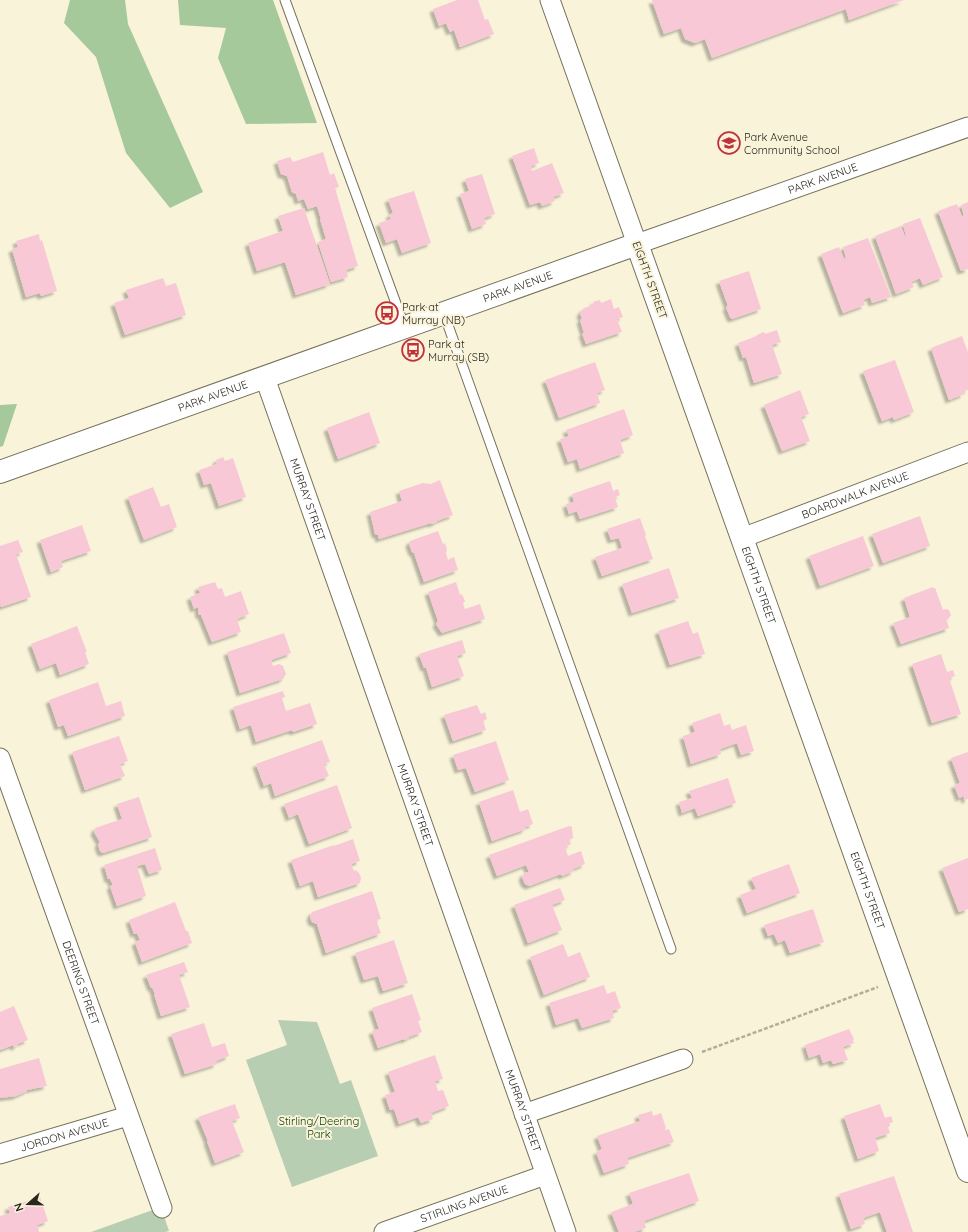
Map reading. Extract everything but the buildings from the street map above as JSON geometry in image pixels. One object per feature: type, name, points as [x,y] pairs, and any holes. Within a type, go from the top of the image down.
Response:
[{"type":"street","name":"EIGHTH STREET","points":[[550,0],[968,1171]]},
{"type":"street","name":"PARK AVENUE","points":[[0,472],[968,127]]},
{"type":"street","name":"MURRAY STREET","points":[[265,378],[566,1232]]},
{"type":"street","name":"BOARDWALK AVENUE","points":[[742,538],[968,452]]},
{"type":"street","name":"DEERING STREET","points":[[0,758],[162,1208]]},
{"type":"street","points":[[524,1114],[683,1059]]},
{"type":"street","name":"JORDON AVENUE","points":[[0,1154],[128,1116]]},
{"type":"street","name":"STIRLING AVENUE","points":[[384,1232],[545,1175]]},
{"type":"lane","points":[[285,0],[405,328]]},
{"type":"lane","points":[[444,314],[671,949]]},
{"type":"path","points":[[683,1059],[900,979]]},
{"type":"green space","points":[[70,0],[125,0],[128,24],[203,192],[170,208],[126,153],[96,57],[64,23]]},
{"type":"green space","points":[[178,0],[273,0],[317,123],[246,124],[218,58],[226,28],[180,25]]},
{"type":"green space","points":[[17,404],[3,446],[0,447],[0,405]]},
{"type":"green space","name":"Stirling/Deering Park","points":[[278,1020],[317,1022],[340,1084],[351,1080],[378,1156],[292,1187],[246,1060],[287,1045]]},
{"type":"green space","points":[[161,1207],[169,1231],[91,1232]]},
{"type":"place","name":"Park Avenue Community School","points":[[729,143]]},
{"type":"place","name":"Park at Murray (NB)","points":[[387,313]]},
{"type":"place","name":"Park at Murray (SB)","points":[[413,350]]}]
